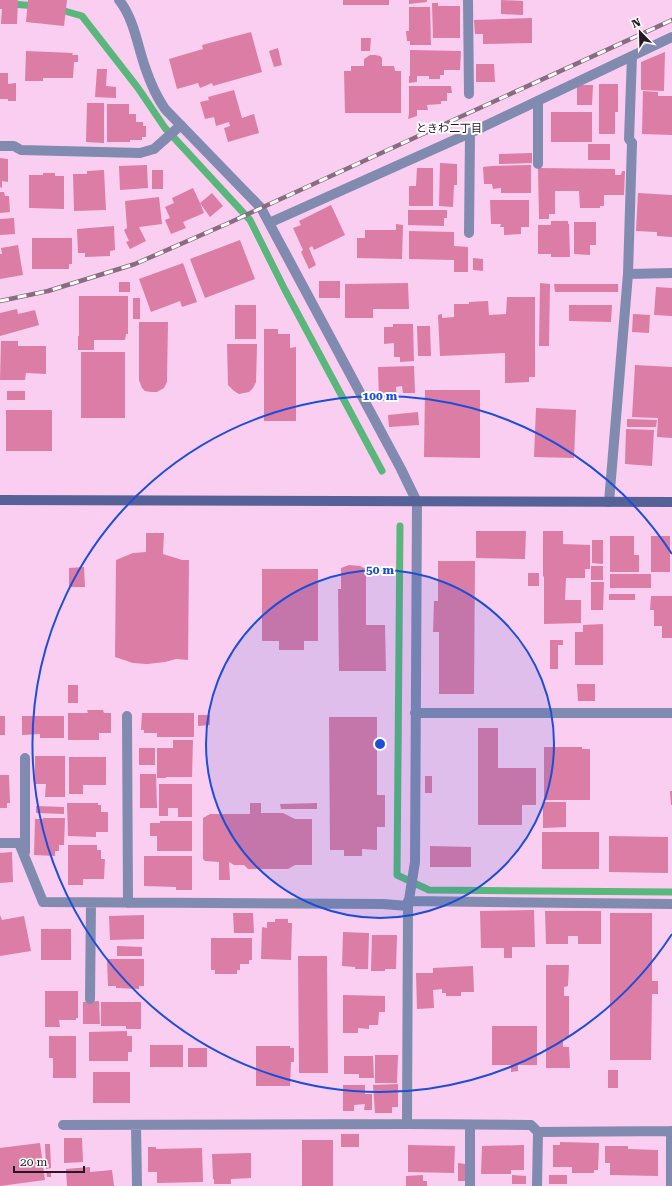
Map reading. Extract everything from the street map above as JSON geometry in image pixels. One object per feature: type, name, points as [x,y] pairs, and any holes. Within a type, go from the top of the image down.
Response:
[{"type":"street","points":[[119,0],[125,7],[134,27],[145,69],[154,92],[165,110],[261,208],[417,502],[415,862],[408,902],[407,1124]]},
{"type":"street","points":[[468,0],[469,94]]},
{"type":"street","points":[[269,223],[538,101],[672,37]]},
{"type":"street","points":[[609,502],[628,274],[632,142],[629,139],[632,56]]},
{"type":"street","points":[[538,101],[538,164]]},
{"type":"street","points":[[0,146],[14,146],[21,150],[140,153],[154,149],[180,126]]},
{"type":"street","points":[[470,132],[470,233]]},
{"type":"street","points":[[628,274],[672,274]]},
{"type":"street","points":[[0,500],[672,502]]},
{"type":"street","points":[[415,713],[672,713]]},
{"type":"street","points":[[127,716],[128,903]]},
{"type":"street","points":[[25,758],[25,857]]},
{"type":"street","points":[[0,843],[19,843],[43,902],[672,904]]},
{"type":"street","points":[[90,999],[91,902]]},
{"type":"street","points":[[63,1125],[531,1125],[538,1132],[671,1131],[671,1186]]},
{"type":"street","points":[[136,1125],[136,1186]]},
{"type":"street","points":[[470,1125],[470,1186]]},
{"type":"street","points":[[537,1186],[538,1132]]},
{"type":"building","points":[[0,0],[18,0],[17,24],[1,24],[2,9],[0,9]]},
{"type":"building","points":[[28,0],[67,0],[64,26],[26,22]]},
{"type":"building","points":[[343,0],[389,0],[389,5],[343,5]]},
{"type":"building","points":[[409,0],[427,0],[427,2],[409,4]]},
{"type":"building","points":[[501,0],[523,1],[523,15],[501,14]]},
{"type":"building","points":[[432,3],[438,3],[438,6],[460,6],[460,38],[433,38]]},
{"type":"building","points":[[409,7],[430,7],[431,45],[410,45],[410,41],[407,41],[406,31],[409,31]]},
{"type":"building","points":[[532,18],[532,43],[483,44],[483,34],[475,34],[474,20]]},
{"type":"building","points":[[251,32],[262,72],[213,86],[212,83],[200,88],[198,83],[177,89],[169,59],[203,49],[202,45]]},
{"type":"building","points":[[361,38],[371,38],[370,51],[361,51]]},
{"type":"building","points":[[278,48],[282,65],[274,67],[269,51]]},
{"type":"building","points":[[410,50],[461,51],[460,70],[444,70],[444,75],[440,75],[440,79],[429,79],[429,76],[417,76],[417,82],[409,83]]},
{"type":"building","points":[[26,51],[73,53],[72,55],[78,55],[78,62],[74,62],[73,78],[43,78],[43,81],[25,81]]},
{"type":"building","points":[[665,52],[664,91],[641,90],[641,62]]},
{"type":"building","points":[[370,55],[380,56],[382,58],[382,66],[394,66],[395,71],[401,71],[401,113],[345,113],[344,71],[351,71],[351,66],[364,66],[364,59]]},
{"type":"building","points":[[476,64],[494,64],[495,82],[476,82]]},
{"type":"building","points":[[97,69],[107,69],[106,86],[116,87],[116,98],[95,97]]},
{"type":"building","points":[[0,73],[8,73],[8,84],[16,83],[16,101],[0,99]]},
{"type":"building","points":[[599,84],[618,84],[618,112],[615,112],[615,134],[599,134]]},
{"type":"building","points":[[577,85],[593,85],[592,105],[577,105]]},
{"type":"building","points":[[409,86],[451,86],[452,93],[447,93],[447,101],[441,101],[441,104],[427,105],[428,110],[417,110],[417,116],[408,119]]},
{"type":"building","points":[[234,90],[242,118],[254,114],[259,133],[228,142],[224,128],[230,126],[229,122],[216,126],[214,117],[205,119],[200,102],[209,100],[208,97]]},
{"type":"building","points":[[643,91],[658,92],[658,96],[672,96],[672,135],[642,134]]},
{"type":"building","points":[[87,103],[104,103],[104,143],[86,142]]},
{"type":"building","points":[[107,104],[129,104],[129,114],[136,114],[136,122],[143,122],[143,126],[146,126],[146,137],[142,137],[142,140],[130,140],[130,142],[107,142]]},
{"type":"building","points":[[551,112],[592,112],[592,142],[551,142]]},
{"type":"building","points":[[588,144],[610,144],[610,160],[588,160]]},
{"type":"building","points":[[532,153],[532,163],[499,164],[499,154]]},
{"type":"building","points":[[0,158],[8,159],[8,182],[2,181],[2,188],[0,187]]},
{"type":"building","points":[[440,163],[457,164],[457,185],[454,185],[453,207],[439,206]]},
{"type":"building","points":[[147,165],[148,188],[120,190],[119,166]]},
{"type":"building","points":[[531,165],[531,193],[501,193],[501,188],[493,189],[492,184],[484,184],[483,167]]},
{"type":"building","points":[[417,168],[433,168],[433,206],[409,206],[409,186],[416,186]]},
{"type":"building","points":[[538,168],[615,169],[615,175],[621,175],[622,171],[625,171],[624,195],[604,195],[604,206],[600,206],[600,208],[580,208],[579,191],[555,191],[555,214],[549,214],[549,219],[539,219]]},
{"type":"building","points":[[104,170],[106,210],[74,211],[73,174],[87,174],[87,171]]},
{"type":"building","points":[[152,170],[163,170],[163,189],[152,189]]},
{"type":"building","points":[[43,173],[55,173],[55,176],[64,176],[64,209],[29,208],[29,175],[43,175]]},
{"type":"building","points":[[193,188],[204,213],[183,222],[186,228],[171,234],[165,220],[170,218],[165,207],[174,203],[172,198]]},
{"type":"building","points":[[0,192],[4,192],[5,196],[9,196],[10,212],[0,213]]},
{"type":"building","points":[[212,193],[223,206],[210,217],[200,203]]},
{"type":"building","points":[[638,193],[672,195],[672,237],[657,236],[657,232],[636,231]]},
{"type":"building","points":[[159,197],[162,224],[139,227],[146,241],[130,249],[126,242],[129,241],[124,230],[127,228],[125,201]]},
{"type":"building","points":[[490,200],[529,200],[529,227],[521,227],[521,234],[504,235],[504,227],[500,227],[501,224],[491,224]]},
{"type":"building","points":[[331,205],[345,235],[314,250],[312,246],[309,248],[316,265],[309,269],[301,252],[303,250],[293,228],[301,225],[299,221]]},
{"type":"building","points":[[408,210],[447,210],[447,218],[444,218],[444,226],[408,225]]},
{"type":"building","points":[[14,218],[15,234],[0,235],[0,219]]},
{"type":"building","points":[[551,221],[568,221],[570,257],[551,257],[551,254],[538,254],[538,225],[551,225]]},
{"type":"building","points":[[574,222],[596,222],[596,245],[590,245],[590,255],[574,254]]},
{"type":"building","points":[[396,224],[403,225],[402,259],[357,258],[357,238],[365,238],[365,230],[396,230]]},
{"type":"building","points":[[114,226],[115,250],[110,251],[110,256],[85,257],[85,253],[78,253],[77,229]]},
{"type":"building","points":[[409,231],[454,232],[454,246],[468,247],[468,272],[454,272],[454,260],[409,259]]},
{"type":"building","points":[[32,238],[72,238],[72,264],[69,264],[69,269],[32,269]]},
{"type":"building","points":[[240,240],[255,279],[205,298],[190,259]]},
{"type":"building","points":[[18,245],[23,275],[0,279],[1,248]]},
{"type":"building","points":[[473,258],[483,259],[483,271],[473,270]]},
{"type":"building","points":[[183,263],[197,302],[182,307],[180,301],[151,312],[139,279]]},
{"type":"building","points":[[319,281],[340,281],[340,298],[319,298]]},
{"type":"building","points":[[119,282],[130,282],[130,292],[119,292]]},
{"type":"building","points":[[408,283],[409,309],[373,309],[373,318],[345,318],[345,284]]},
{"type":"building","points":[[540,283],[550,284],[549,346],[539,346]]},
{"type":"building","points":[[554,284],[618,284],[618,292],[555,292]]},
{"type":"building","points":[[656,287],[672,288],[672,316],[654,315]]},
{"type":"building","points":[[79,296],[128,296],[128,334],[126,334],[125,340],[94,340],[94,350],[78,350]]},
{"type":"building","points":[[507,297],[535,297],[535,377],[529,377],[529,382],[505,383],[505,353],[440,356],[438,315],[442,314],[442,318],[454,317],[454,304],[469,304],[469,302],[488,301],[489,315],[506,314]]},
{"type":"building","points":[[133,298],[140,298],[140,319],[133,319]]},
{"type":"building","points":[[235,305],[256,305],[256,339],[235,339]]},
{"type":"building","points":[[569,305],[612,305],[611,322],[569,321]]},
{"type":"building","points":[[17,309],[18,314],[35,310],[39,325],[0,336],[0,313]]},
{"type":"building","points":[[633,314],[650,315],[649,333],[632,332]]},
{"type":"building","points":[[139,322],[168,322],[167,382],[164,388],[157,392],[145,391],[139,380]]},
{"type":"building","points":[[393,324],[413,324],[414,361],[400,362],[400,357],[394,357],[394,343],[384,344],[384,327],[393,327]]},
{"type":"building","points":[[417,326],[430,326],[431,356],[418,356]]},
{"type":"building","points":[[264,329],[278,329],[278,334],[290,334],[290,348],[296,347],[296,421],[264,421]]},
{"type":"building","points":[[1,341],[18,341],[18,346],[46,346],[46,374],[26,373],[25,380],[0,380]]},
{"type":"building","points":[[227,344],[257,344],[256,382],[249,392],[239,394],[228,385]]},
{"type":"building","points":[[81,352],[125,352],[125,418],[81,418]]},
{"type":"building","points":[[635,365],[672,367],[672,438],[657,437],[658,418],[632,417]]},
{"type":"building","points":[[414,366],[415,393],[403,393],[402,386],[396,387],[397,401],[379,401],[378,367]]},
{"type":"building","points":[[425,390],[480,390],[480,458],[424,457]]},
{"type":"building","points":[[7,391],[25,391],[25,400],[7,400]]},
{"type":"building","points":[[536,408],[576,410],[574,458],[534,457]]},
{"type":"building","points":[[6,410],[52,410],[52,451],[6,451]]},
{"type":"building","points":[[418,412],[419,425],[389,427],[388,415]]},
{"type":"building","points":[[627,419],[657,420],[656,427],[627,427]]},
{"type":"building","points":[[626,429],[654,430],[652,466],[625,464]]},
{"type":"building","points":[[476,531],[526,531],[525,559],[476,558]]},
{"type":"building","points":[[543,531],[563,531],[563,544],[590,545],[590,569],[585,569],[585,578],[566,578],[565,600],[581,600],[581,623],[544,624]]},
{"type":"building","points":[[146,533],[164,533],[163,554],[182,560],[189,560],[188,660],[176,659],[147,664],[133,663],[115,657],[116,560],[133,553],[146,552]]},
{"type":"building","points":[[610,536],[634,536],[634,555],[639,555],[639,572],[610,572]]},
{"type":"building","points":[[651,536],[670,536],[670,572],[651,572]]},
{"type":"building","points":[[592,540],[603,540],[603,564],[592,563]]},
{"type":"building","points":[[438,561],[475,561],[474,694],[439,694],[439,632],[433,632],[434,601],[438,601]]},
{"type":"building","points":[[349,565],[360,566],[366,569],[366,625],[385,625],[386,671],[339,671],[338,589],[341,589],[341,568]]},
{"type":"building","points":[[591,566],[603,566],[603,580],[591,580]]},
{"type":"building","points":[[84,567],[85,587],[69,587],[69,568]]},
{"type":"building","points":[[262,569],[318,569],[318,641],[304,641],[304,650],[279,650],[279,641],[262,641]]},
{"type":"building","points":[[528,573],[539,573],[539,586],[528,586]]},
{"type":"building","points":[[610,574],[651,574],[651,588],[610,588]]},
{"type":"building","points":[[591,582],[604,582],[603,610],[591,610]]},
{"type":"building","points":[[609,594],[635,594],[635,600],[609,600]]},
{"type":"building","points":[[651,596],[672,596],[672,638],[662,638],[662,626],[654,626],[654,610],[650,610]]},
{"type":"building","points":[[603,624],[603,665],[575,665],[575,632],[583,632],[583,625]]},
{"type":"building","points":[[550,640],[563,640],[563,645],[558,645],[558,669],[550,669]]},
{"type":"building","points":[[577,684],[595,684],[595,701],[578,701]]},
{"type":"building","points":[[68,685],[78,685],[78,703],[68,703]]},
{"type":"building","points":[[87,710],[103,710],[104,713],[111,713],[111,733],[99,733],[99,740],[68,740],[68,713],[88,713]]},
{"type":"building","points":[[142,713],[194,713],[194,737],[157,737],[157,733],[144,733],[144,730],[141,730]]},
{"type":"building","points":[[198,715],[210,715],[210,725],[198,726]]},
{"type":"building","points":[[0,716],[5,716],[5,735],[0,735]]},
{"type":"building","points":[[22,716],[64,716],[64,738],[40,738],[40,734],[22,735]]},
{"type":"building","points":[[329,717],[377,717],[377,795],[385,795],[385,827],[377,827],[377,850],[362,849],[362,856],[344,856],[344,850],[330,850]]},
{"type":"building","points":[[478,728],[498,728],[498,768],[536,768],[536,805],[522,805],[522,825],[478,825]]},
{"type":"building","points":[[173,740],[193,740],[192,777],[157,778],[157,748],[173,748]]},
{"type":"building","points":[[544,747],[582,747],[582,749],[590,749],[590,800],[544,800]]},
{"type":"building","points":[[139,748],[155,748],[155,765],[139,765]]},
{"type":"building","points":[[35,756],[65,756],[65,797],[45,797],[46,784],[35,784]]},
{"type":"building","points":[[69,757],[106,757],[106,785],[83,785],[83,794],[69,794]]},
{"type":"building","points":[[140,774],[156,774],[157,808],[140,808]]},
{"type":"building","points":[[0,775],[9,775],[10,803],[7,803],[7,808],[0,808]]},
{"type":"building","points":[[425,776],[432,776],[432,793],[425,793]]},
{"type":"building","points":[[159,784],[192,784],[192,817],[178,817],[178,808],[168,808],[168,816],[159,816]]},
{"type":"building","points":[[670,791],[672,791],[672,805],[671,805]]},
{"type":"building","points":[[543,802],[566,802],[566,827],[543,828]]},
{"type":"building","points":[[67,803],[98,803],[98,805],[101,805],[101,812],[108,812],[108,832],[96,832],[96,837],[68,836]]},
{"type":"building","points":[[250,803],[261,803],[261,813],[283,813],[295,819],[312,819],[312,865],[295,865],[288,869],[248,869],[244,865],[234,865],[229,862],[230,880],[219,880],[219,862],[205,861],[203,859],[203,818],[210,814],[250,814]]},
{"type":"building","points":[[317,803],[317,809],[281,809],[280,804]]},
{"type":"building","points":[[36,806],[64,807],[64,814],[36,813]]},
{"type":"building","points":[[65,818],[64,845],[59,845],[59,851],[55,851],[55,856],[34,855],[35,819]]},
{"type":"building","points":[[160,821],[192,821],[192,851],[157,851],[157,836],[150,836],[150,823],[160,823]]},
{"type":"building","points":[[542,832],[599,832],[599,869],[542,869]]},
{"type":"building","points":[[609,836],[668,837],[668,873],[609,872]]},
{"type":"building","points":[[68,845],[97,845],[97,850],[101,850],[101,859],[105,859],[104,879],[83,879],[83,885],[68,885]]},
{"type":"building","points":[[430,846],[471,847],[471,867],[430,867]]},
{"type":"building","points":[[12,852],[13,882],[0,883],[0,853]]},
{"type":"building","points":[[144,856],[192,856],[192,890],[176,890],[176,887],[144,886]]},
{"type":"building","points":[[534,910],[535,947],[512,947],[512,958],[504,958],[504,948],[481,948],[480,911]]},
{"type":"building","points":[[545,911],[601,911],[601,944],[578,944],[578,936],[568,936],[568,944],[546,944]]},
{"type":"building","points":[[233,913],[253,913],[254,933],[234,933]]},
{"type":"building","points":[[610,913],[652,913],[652,981],[658,981],[658,994],[652,994],[651,1060],[610,1060]]},
{"type":"building","points":[[0,915],[2,920],[24,916],[31,951],[0,956]]},
{"type":"building","points":[[144,915],[144,939],[110,940],[109,916]]},
{"type":"building","points":[[275,919],[288,919],[288,923],[292,923],[291,960],[261,959],[262,927],[267,928],[267,922],[275,922]]},
{"type":"building","points":[[41,929],[71,929],[71,960],[41,960]]},
{"type":"building","points":[[343,932],[369,933],[368,969],[355,969],[355,967],[342,966]]},
{"type":"building","points":[[372,935],[397,935],[396,969],[371,971]]},
{"type":"building","points":[[211,938],[252,938],[252,960],[249,960],[249,964],[240,964],[240,970],[237,970],[237,974],[215,974],[215,970],[211,970]]},
{"type":"building","points":[[117,946],[142,947],[142,956],[117,956]]},
{"type":"building","points":[[298,956],[327,956],[328,1073],[299,1073]]},
{"type":"building","points":[[107,959],[144,959],[144,986],[139,986],[139,989],[116,988],[116,986],[108,986]]},
{"type":"building","points":[[546,965],[569,965],[568,986],[564,987],[564,996],[569,996],[569,1038],[563,1038],[563,1047],[569,1047],[570,1068],[546,1068]]},
{"type":"building","points":[[473,966],[474,992],[461,992],[461,996],[446,996],[446,993],[442,993],[442,989],[433,990],[434,1008],[417,1009],[416,973],[433,973],[433,968]]},
{"type":"building","points":[[45,991],[78,991],[78,1018],[76,1018],[76,1020],[59,1020],[60,1027],[45,1027]]},
{"type":"building","points":[[343,995],[385,996],[385,1012],[379,1012],[378,1025],[369,1025],[369,1029],[358,1028],[358,1033],[343,1033]]},
{"type":"building","points":[[99,1001],[100,1024],[83,1024],[83,1002]]},
{"type":"building","points":[[101,1002],[141,1002],[141,1029],[126,1029],[126,1026],[101,1026]]},
{"type":"building","points":[[492,1026],[537,1026],[537,1065],[518,1065],[518,1071],[511,1072],[511,1065],[492,1065]]},
{"type":"building","points":[[127,1031],[127,1036],[132,1036],[132,1052],[128,1052],[128,1061],[89,1061],[89,1032]]},
{"type":"building","points":[[49,1036],[76,1036],[76,1078],[53,1078],[53,1058],[49,1058]]},
{"type":"building","points":[[150,1045],[183,1045],[183,1067],[150,1067]]},
{"type":"building","points":[[256,1046],[290,1046],[290,1048],[294,1048],[294,1062],[291,1062],[290,1086],[256,1086]]},
{"type":"building","points":[[188,1048],[207,1048],[207,1067],[188,1067]]},
{"type":"building","points":[[375,1055],[398,1055],[397,1083],[375,1083]]},
{"type":"building","points":[[344,1056],[373,1056],[374,1078],[359,1078],[359,1074],[344,1074]]},
{"type":"building","points":[[608,1070],[618,1070],[618,1088],[608,1088]]},
{"type":"building","points":[[93,1072],[130,1072],[130,1103],[93,1103]]},
{"type":"building","points":[[398,1084],[398,1107],[392,1107],[392,1113],[375,1113],[373,1085]]},
{"type":"building","points":[[343,1085],[365,1085],[365,1094],[372,1094],[372,1110],[364,1110],[365,1104],[354,1105],[354,1111],[343,1111]]},
{"type":"building","points":[[341,1134],[359,1134],[359,1147],[341,1147]]},
{"type":"building","points":[[64,1138],[82,1138],[83,1162],[64,1163]]},
{"type":"building","points":[[302,1140],[333,1140],[333,1186],[302,1186]]},
{"type":"building","points":[[560,1142],[599,1143],[598,1170],[594,1170],[594,1173],[572,1173],[572,1167],[553,1167],[553,1145],[560,1145]]},
{"type":"building","points":[[40,1143],[45,1180],[0,1186],[0,1148]]},
{"type":"building","points":[[45,1144],[50,1144],[51,1168],[46,1169]]},
{"type":"building","points":[[408,1145],[455,1146],[454,1173],[408,1172]]},
{"type":"building","points":[[524,1145],[524,1170],[511,1170],[511,1174],[481,1174],[482,1146]]},
{"type":"building","points":[[605,1146],[628,1146],[628,1149],[658,1150],[658,1176],[610,1175],[610,1163],[605,1163]]},
{"type":"building","points":[[148,1147],[156,1147],[156,1149],[202,1148],[203,1182],[157,1183],[157,1172],[148,1172]]},
{"type":"building","points":[[251,1153],[251,1178],[231,1179],[231,1184],[214,1184],[212,1154]]},
{"type":"building","points":[[458,1163],[465,1164],[465,1181],[458,1181]]},
{"type":"building","points":[[90,1167],[90,1172],[112,1170],[114,1186],[67,1186],[66,1169]]},
{"type":"building","points":[[46,1171],[51,1171],[51,1177],[47,1177]]},
{"type":"building","points":[[423,1175],[423,1181],[427,1181],[427,1186],[406,1186],[406,1176]]},
{"type":"building","points":[[512,1175],[526,1176],[526,1184],[512,1184]]},
{"type":"building","points":[[549,1175],[567,1175],[567,1184],[549,1184]]},
{"type":"waterway","points":[[0,3],[36,6]]},
{"type":"waterway","points":[[58,9],[82,16],[138,88],[165,128],[250,220],[285,290],[382,471]]},
{"type":"waterway","points":[[400,526],[397,875],[429,890],[672,892]]},
{"type":"railway","points":[[0,301],[48,291],[135,264],[231,222],[672,20]]},
{"type":"district","name":"ときわ二丁目","points":[[449,128]]}]
